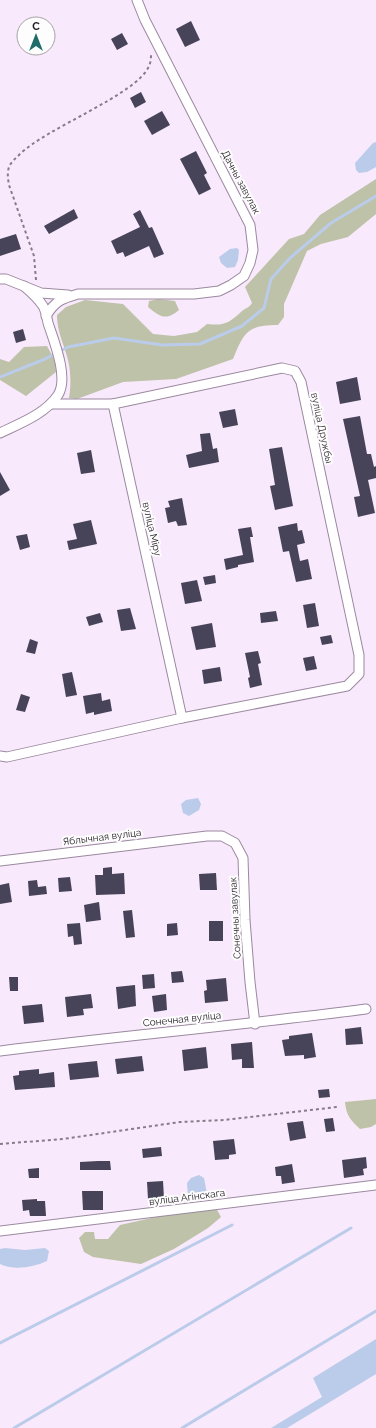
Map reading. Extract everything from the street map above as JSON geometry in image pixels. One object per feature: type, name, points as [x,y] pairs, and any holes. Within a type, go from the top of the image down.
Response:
[{"type":"street","name":"Дачны завулак","points":[[46,316],[53,305],[64,298],[78,294],[194,294],[218,291],[231,285],[244,276],[250,263],[253,250],[250,225],[145,20],[137,0]]},
{"type":"street","points":[[0,279],[6,279],[40,292],[56,295],[78,294]]},
{"type":"street","points":[[0,433],[36,416],[51,404],[59,392],[62,379],[60,363],[44,307],[24,286]]},
{"type":"street","name":"вуліца Дружбы","points":[[113,404],[282,368],[294,372],[301,382],[303,390],[358,655],[358,674],[347,686],[182,718]]},
{"type":"street","points":[[51,404],[113,404]]},
{"type":"street","name":"вуліца Міру","points":[[113,404],[182,718]]},
{"type":"street","points":[[0,756],[7,757],[182,718]]},
{"type":"street","name":"Яблычная вуліца","points":[[0,861],[207,836]]},
{"type":"street","name":"Сонечны завулак","points":[[207,836],[222,836],[235,843],[243,858],[244,920],[255,1024]]},
{"type":"street","name":"Сонечная вуліца","points":[[0,1051],[174,1030],[255,1024],[366,1009]]},
{"type":"street","name":"вуліца Агінскага","points":[[0,1231],[376,1185]]},
{"type":"path","points":[[40,292],[35,276],[34,256],[9,185],[7,176],[9,168],[12,162],[25,149],[39,139],[122,92],[136,82],[149,66],[152,52]]},
{"type":"path","points":[[0,1144],[63,1139],[180,1122],[224,1120],[337,1107]]},
{"type":"green space","points":[[376,179],[376,214],[348,237],[321,244],[307,251],[284,304],[284,317],[278,325],[268,325],[248,332],[240,342],[233,359],[176,379],[123,382],[77,399],[69,398],[70,370],[57,321],[57,315],[66,307],[85,300],[123,304],[153,334],[174,336],[197,332],[207,324],[226,323],[252,303],[245,287],[289,239],[304,234],[320,215]]},
{"type":"green space","points":[[159,299],[175,301],[179,310],[167,317],[156,313],[148,307],[149,301]]},
{"type":"green space","points":[[47,346],[55,361],[56,372],[26,396],[0,380],[0,359],[9,362],[24,347]]},
{"type":"green space","points":[[376,1099],[376,1124],[371,1127],[360,1129],[346,1111],[345,1102]]},
{"type":"green space","points":[[216,1208],[221,1217],[208,1228],[174,1249],[141,1264],[93,1257],[84,1252],[79,1238],[85,1232],[94,1232],[95,1239],[108,1239],[120,1225],[165,1215]]},
{"type":"water","points":[[376,142],[376,167],[367,172],[359,173],[356,170],[355,163],[373,143]]},
{"type":"water","points":[[237,248],[239,250],[238,260],[235,267],[227,268],[221,263],[219,257],[230,249]]},
{"type":"water","points":[[198,798],[201,804],[199,810],[189,816],[183,813],[181,804],[186,800]]},
{"type":"water","points":[[199,1175],[204,1178],[207,1194],[205,1199],[192,1201],[188,1196],[187,1183],[191,1178]]},
{"type":"water","points":[[45,1248],[49,1251],[47,1261],[36,1265],[18,1268],[0,1264],[0,1249],[25,1250]]},
{"type":"water","points":[[376,1339],[376,1374],[287,1428],[271,1428],[322,1397],[313,1378]]},
{"type":"building","points":[[191,21],[200,40],[185,47],[176,29]]},
{"type":"building","points":[[122,33],[128,44],[117,50],[111,39]]},
{"type":"building","points":[[141,92],[146,102],[135,108],[130,98]]},
{"type":"building","points":[[162,111],[170,125],[152,135],[144,121]]},
{"type":"building","points":[[196,151],[207,173],[204,175],[211,189],[199,195],[180,159]]},
{"type":"building","points":[[74,209],[78,218],[49,234],[44,226]]},
{"type":"building","points":[[140,210],[149,228],[152,227],[164,254],[154,258],[149,246],[125,257],[123,252],[117,254],[111,241],[140,227],[133,214]]},
{"type":"building","points":[[16,234],[21,249],[0,256],[0,239]]},
{"type":"building","points":[[23,329],[26,340],[16,343],[13,332]]},
{"type":"building","points":[[357,377],[361,400],[340,404],[336,382]]},
{"type":"building","points":[[235,409],[238,425],[223,428],[219,412]]},
{"type":"building","points":[[360,416],[367,454],[371,454],[374,467],[376,466],[376,478],[368,480],[375,513],[358,517],[354,497],[360,496],[343,419]]},
{"type":"building","points":[[210,433],[213,449],[217,448],[219,462],[189,468],[186,455],[202,451],[200,434]]},
{"type":"building","points":[[282,447],[293,506],[275,510],[270,486],[275,485],[269,449]]},
{"type":"building","points":[[91,450],[95,472],[81,474],[77,453]]},
{"type":"building","points":[[0,472],[10,490],[0,496]]},
{"type":"building","points":[[182,498],[187,525],[178,526],[176,521],[168,523],[165,508],[170,507],[168,501]]},
{"type":"building","points":[[91,520],[97,544],[69,550],[67,541],[77,539],[73,524]]},
{"type":"building","points":[[297,523],[298,531],[302,530],[305,543],[297,545],[300,561],[308,559],[312,579],[296,582],[289,551],[283,552],[278,527]]},
{"type":"building","points":[[251,527],[253,537],[250,537],[254,562],[238,565],[238,567],[226,570],[224,559],[243,555],[238,529]]},
{"type":"building","points":[[27,534],[30,547],[20,550],[16,536]]},
{"type":"building","points":[[215,575],[216,583],[205,585],[203,577]]},
{"type":"building","points":[[197,580],[202,601],[185,604],[181,583]]},
{"type":"building","points":[[315,603],[319,626],[307,628],[303,605]]},
{"type":"building","points":[[130,608],[136,629],[121,631],[117,610]]},
{"type":"building","points":[[276,611],[278,621],[261,623],[260,613]]},
{"type":"building","points":[[100,613],[103,622],[89,626],[86,617]]},
{"type":"building","points":[[212,623],[216,647],[196,650],[191,627]]},
{"type":"building","points":[[331,635],[333,643],[322,645],[320,637]]},
{"type":"building","points":[[30,639],[38,642],[35,654],[26,652]]},
{"type":"building","points":[[258,651],[261,663],[258,664],[262,685],[250,688],[248,678],[250,677],[245,653]]},
{"type":"building","points":[[314,656],[317,669],[306,671],[303,658]]},
{"type":"building","points":[[220,667],[222,681],[204,684],[202,670]]},
{"type":"building","points":[[72,672],[77,695],[66,697],[62,674]]},
{"type":"building","points":[[101,693],[102,701],[110,699],[112,711],[94,715],[94,712],[86,714],[83,696]]},
{"type":"building","points":[[21,694],[30,697],[25,712],[16,710]]},
{"type":"building","points":[[112,867],[112,874],[124,873],[125,894],[96,895],[95,875],[103,875],[103,868]]},
{"type":"building","points":[[216,873],[217,890],[200,890],[199,874]]},
{"type":"building","points":[[70,877],[72,891],[59,892],[58,878]]},
{"type":"building","points":[[37,880],[38,887],[46,886],[47,894],[29,896],[28,881]]},
{"type":"building","points":[[9,883],[12,902],[0,904],[0,885]]},
{"type":"building","points":[[99,902],[101,920],[86,922],[84,905]]},
{"type":"building","points":[[132,910],[135,937],[126,938],[123,911]]},
{"type":"building","points":[[209,921],[223,921],[223,941],[209,941]]},
{"type":"building","points":[[80,923],[82,944],[74,945],[73,936],[68,937],[67,924]]},
{"type":"building","points":[[177,923],[178,935],[167,936],[167,924]]},
{"type":"building","points":[[182,971],[184,982],[172,983],[171,972]]},
{"type":"building","points":[[154,974],[155,988],[143,989],[142,975]]},
{"type":"building","points":[[9,977],[18,977],[18,991],[10,991]]},
{"type":"building","points":[[226,978],[228,1001],[205,1003],[204,991],[207,990],[206,980]]},
{"type":"building","points":[[135,985],[136,1006],[118,1009],[116,987]]},
{"type":"building","points":[[91,994],[93,1008],[83,1009],[84,1015],[67,1017],[65,997]]},
{"type":"building","points":[[166,994],[167,1010],[154,1012],[152,996]]},
{"type":"building","points":[[42,1004],[44,1022],[24,1024],[22,1006]]},
{"type":"building","points":[[361,1027],[363,1044],[346,1045],[345,1029]]},
{"type":"building","points":[[312,1033],[316,1057],[304,1059],[304,1055],[285,1056],[282,1040],[289,1039],[289,1036]]},
{"type":"building","points":[[252,1042],[254,1068],[242,1068],[242,1059],[232,1060],[231,1044]]},
{"type":"building","points":[[206,1047],[208,1068],[184,1071],[182,1050]]},
{"type":"building","points":[[142,1056],[144,1071],[117,1074],[115,1059]]},
{"type":"building","points":[[97,1061],[99,1077],[70,1080],[68,1064]]},
{"type":"building","points":[[39,1069],[39,1074],[54,1072],[55,1087],[15,1090],[13,1076],[19,1075],[19,1071]]},
{"type":"building","points":[[329,1089],[330,1097],[319,1098],[318,1090]]},
{"type":"building","points":[[333,1118],[335,1131],[326,1132],[324,1119]]},
{"type":"building","points":[[303,1121],[306,1138],[290,1141],[287,1123]]},
{"type":"building","points":[[234,1139],[236,1154],[229,1155],[229,1159],[215,1160],[213,1141]]},
{"type":"building","points":[[161,1147],[162,1156],[143,1158],[142,1149]]},
{"type":"building","points":[[366,1157],[367,1168],[363,1169],[364,1175],[344,1178],[342,1160]]},
{"type":"building","points":[[110,1161],[111,1170],[80,1170],[80,1162]]},
{"type":"building","points":[[292,1164],[295,1182],[282,1184],[281,1176],[276,1176],[275,1167]]},
{"type":"building","points":[[39,1168],[39,1178],[29,1178],[28,1169]]},
{"type":"building","points":[[163,1181],[164,1198],[148,1199],[147,1182]]},
{"type":"building","points":[[82,1191],[103,1191],[103,1210],[83,1210]]},
{"type":"building","points":[[37,1199],[37,1201],[45,1201],[46,1216],[30,1216],[29,1210],[23,1211],[22,1200]]},
{"type":"waterway","points":[[0,377],[45,359],[68,347],[114,338],[162,345],[200,344],[242,326],[264,308],[271,279],[290,258],[331,223],[376,196]]},
{"type":"waterway","points":[[0,1343],[232,1225]]},
{"type":"waterway","points":[[14,1428],[351,1228]]},
{"type":"waterway","points":[[182,1428],[376,1311]]}]
